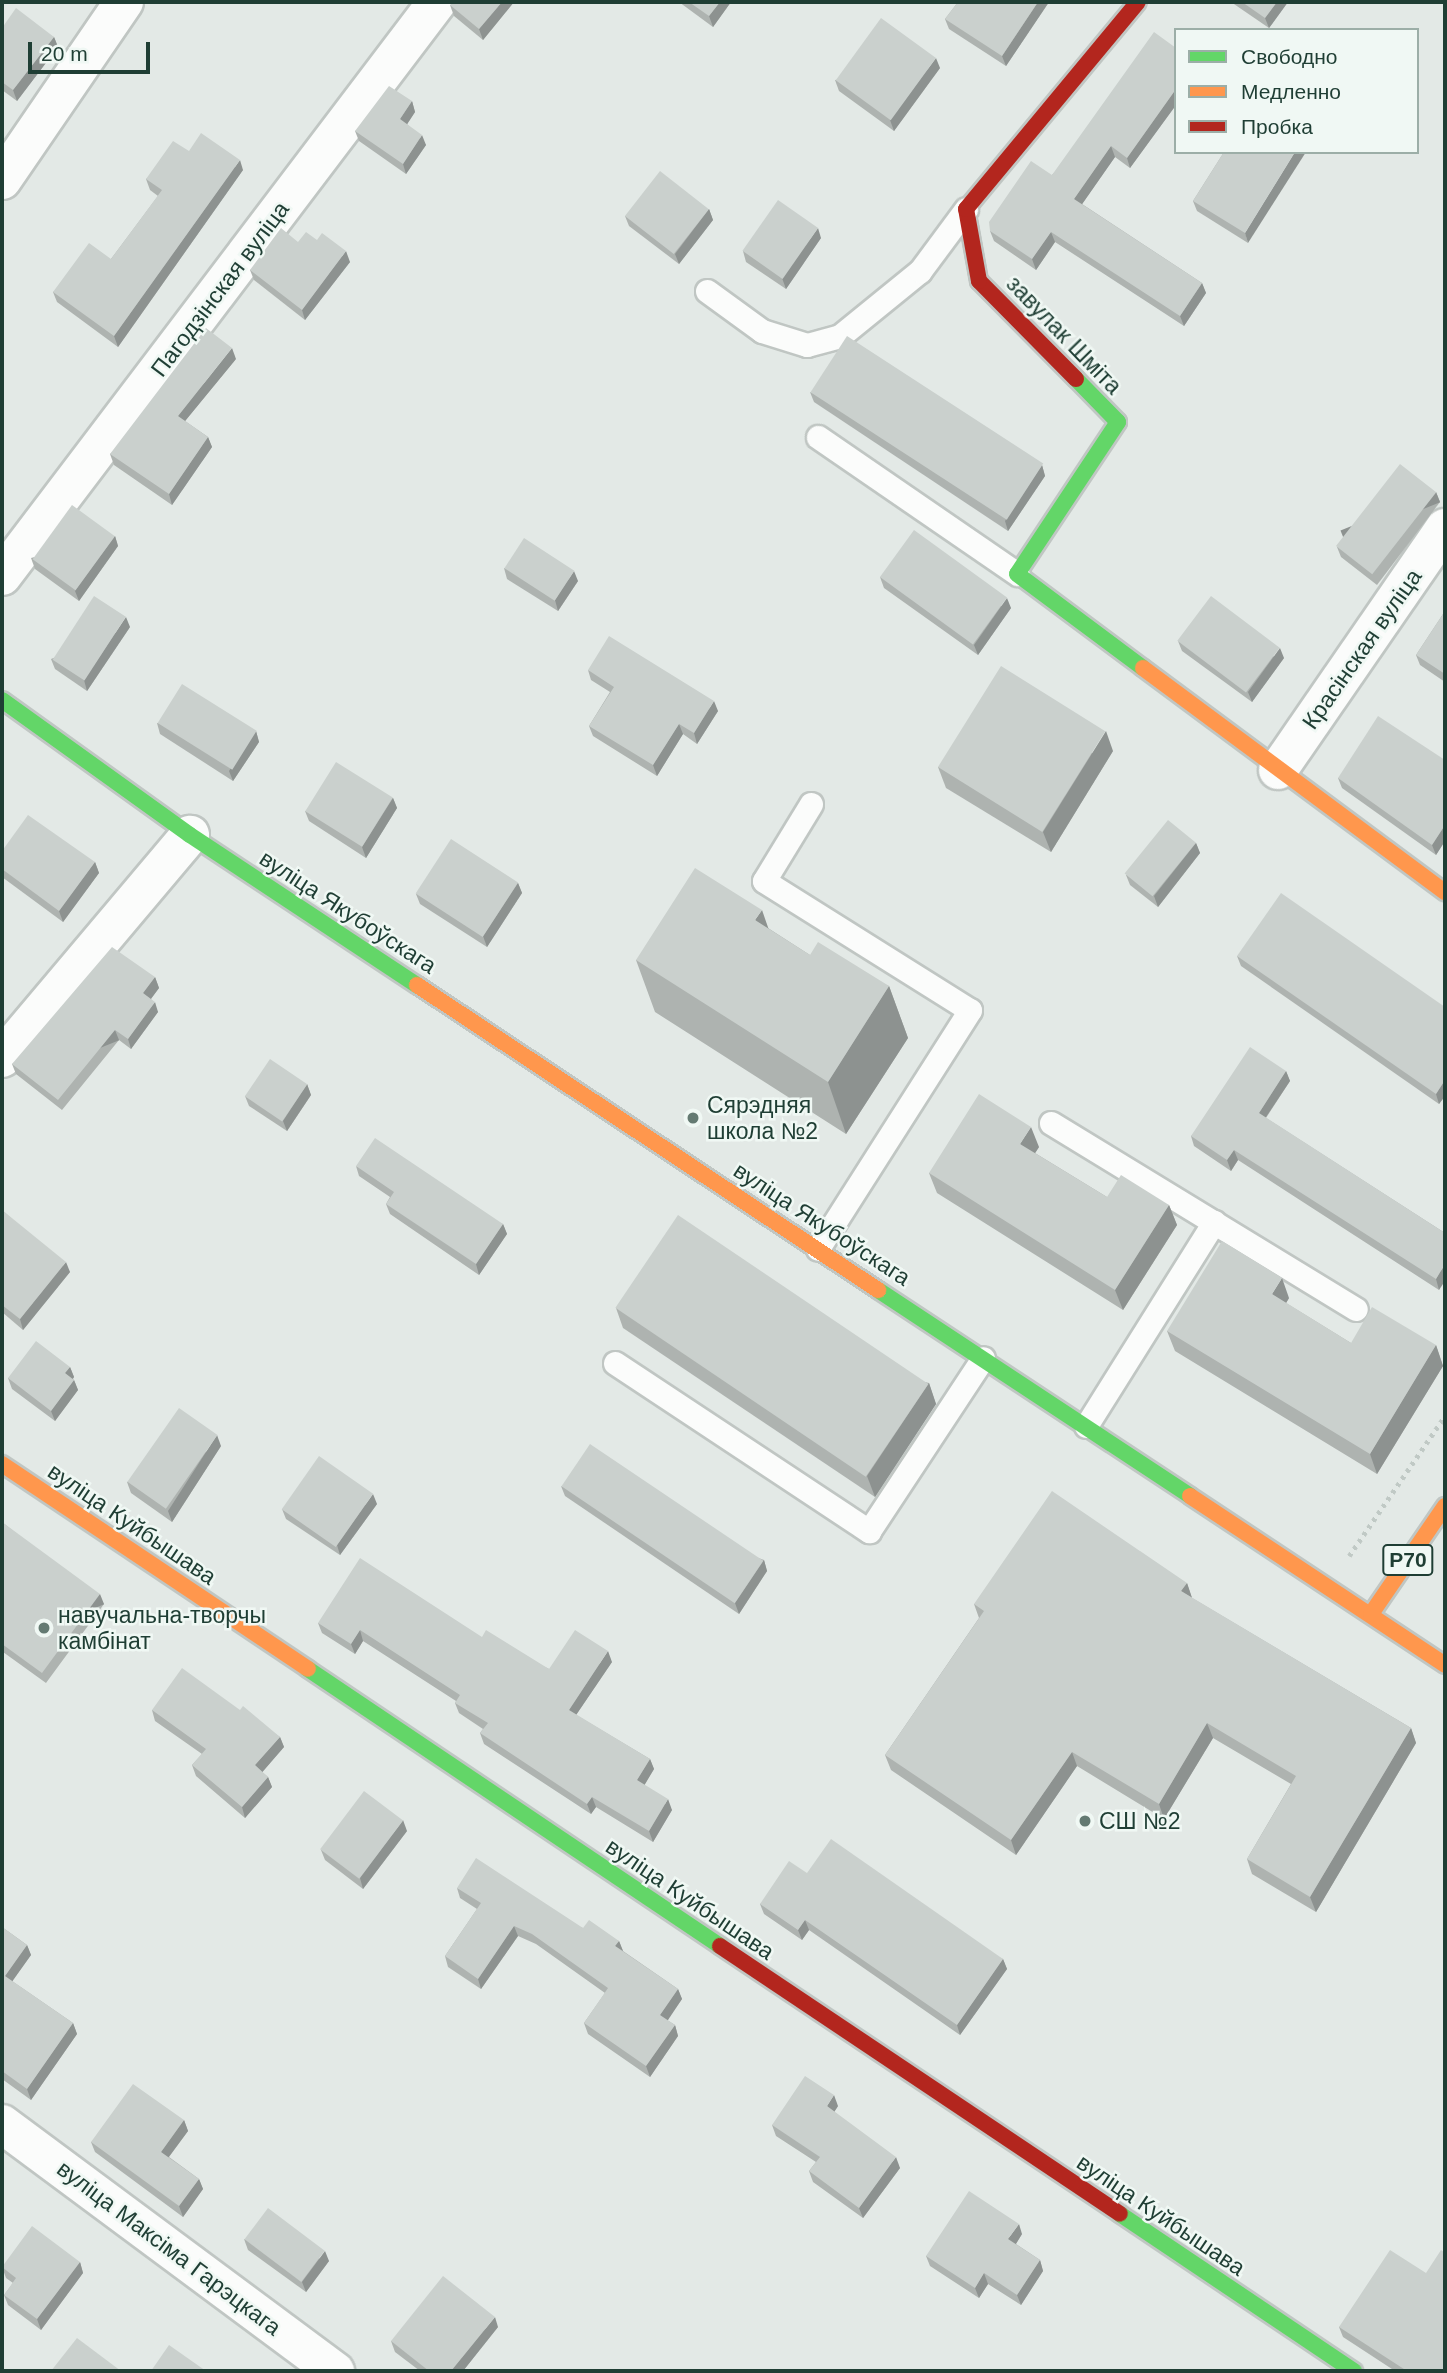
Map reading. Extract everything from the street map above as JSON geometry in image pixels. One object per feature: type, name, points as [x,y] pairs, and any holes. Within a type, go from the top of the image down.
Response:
[{"type":"street","points":[[2,180],[124,2]]},
{"type":"street","name":"Пагодзінская вуліца","points":[[2,576],[438,2]]},
{"type":"street","points":[[966,209],[1138,2]]},
{"type":"street","name":"завулак Шміта","points":[[966,209],[979,281],[1118,422],[1017,574]]},
{"type":"street","name":"Красінская вуліца","points":[[1278,770],[1445,528]]},
{"type":"street","points":[[1017,574],[1445,892]]},
{"type":"street","name":"вуліца Якубоўскага","points":[[2,700],[190,835],[1328,1585],[1445,1665]]},
{"type":"street","points":[[2,1058],[190,835]]},
{"type":"street","name":"вуліца Куйбышава","points":[[2,1464],[1354,2371]]},
{"type":"street","name":"Р70","points":[[1371,1614],[1445,1506]]},
{"type":"street","name":"вуліца Максіма Гарэцкага","points":[[2,2124],[335,2371]]},
{"type":"lane","points":[[707,291],[762,331],[807,345],[840,336],[919,271],[966,209]]},
{"type":"lane","points":[[818,437],[1017,574]]},
{"type":"lane","points":[[811,804],[764,881],[970,1010],[818,1249]]},
{"type":"lane","points":[[1051,1123],[1356,1309]]},
{"type":"lane","points":[[1086,1426],[1214,1222]]},
{"type":"lane","points":[[615,1363],[869,1531],[984,1358]]},
{"type":"path","points":[[1328,1585],[1445,1416]]},
{"type":"building","points":[[453,2],[502,2],[479,29],[450,5]]},
{"type":"building","points":[[689,2],[720,2],[709,16]]},
{"type":"building","points":[[958,2],[1038,2],[1002,56],[945,19]]},
{"type":"building","points":[[1242,2],[1277,2],[1265,18]]},
{"type":"building","points":[[16,8],[54,37],[13,90],[2,82],[2,28]]},
{"type":"building","points":[[881,18],[936,58],[891,120],[836,80]]},
{"type":"building","points":[[1154,32],[1174,47],[1174,92],[1127,158],[1111,146],[1074,199],[1202,283],[1180,316],[1051,232],[1032,259],[990,231],[989,222],[1031,161],[1052,175]]},
{"type":"building","points":[[389,86],[412,101],[400,119],[422,135],[403,164],[355,131]]},
{"type":"building","points":[[201,133],[240,160],[114,336],[53,292],[89,243],[111,259],[162,190],[146,179],[173,141],[189,151]]},
{"type":"building","points":[[1223,154],[1294,154],[1245,233],[1193,201]]},
{"type":"building","points":[[660,171],[709,209],[674,254],[625,216]]},
{"type":"building","points":[[778,200],[818,228],[783,279],[742,251]]},
{"type":"building","points":[[281,228],[298,242],[306,232],[317,240],[322,233],[346,251],[302,310],[250,270]]},
{"type":"building","points":[[206,328],[232,348],[178,416],[208,437],[169,494],[110,454]]},
{"type":"building","points":[[847,336],[1043,463],[1007,520],[811,392]]},
{"type":"building","points":[[1400,464],[1436,492],[1372,574],[1336,546]]},
{"type":"building","points":[[72,505],[115,536],[75,590],[33,559]]},
{"type":"building","points":[[914,530],[1007,598],[973,645],[880,577]]},
{"type":"building","points":[[524,538],[574,571],[555,601],[504,568]]},
{"type":"building","points":[[94,596],[126,617],[84,680],[53,660]]},
{"type":"building","points":[[1211,596],[1280,648],[1246,692],[1177,641]]},
{"type":"building","points":[[1445,611],[1445,674],[1416,655]]},
{"type":"building","points":[[609,636],[714,701],[694,733],[679,724],[653,765],[589,726],[614,687],[588,670]]},
{"type":"building","points":[[1001,666],[1105,731],[1042,832],[938,767]]},
{"type":"building","points":[[182,684],[257,731],[232,770],[158,723]]},
{"type":"building","points":[[1378,716],[1445,760],[1445,825],[1432,845],[1338,778]]},
{"type":"building","points":[[336,762],[393,798],[362,847],[305,811]]},
{"type":"building","points":[[28,815],[95,862],[59,911],[2,869],[2,851]]},
{"type":"building","points":[[1168,820],[1196,843],[1153,896],[1125,874]]},
{"type":"building","points":[[451,839],[518,883],[483,937],[416,894]]},
{"type":"building","points":[[695,868],[762,910],[755,920],[810,955],[818,942],[889,986],[828,1082],[636,960]]},
{"type":"building","points":[[1281,893],[1445,1007],[1445,1080],[1436,1094],[1237,956]]},
{"type":"building","points":[[112,947],[155,977],[143,993],[155,1002],[128,1039],[115,1030],[58,1100],[12,1064]]},
{"type":"building","points":[[1250,1047],[1286,1071],[1259,1113],[1445,1233],[1445,1264],[1436,1279],[1234,1150],[1227,1160],[1191,1136]]},
{"type":"building","points":[[270,1059],[307,1084],[282,1121],[245,1096]]},
{"type":"building","points":[[979,1094],[1031,1127],[1020,1144],[1107,1197],[1121,1175],[1169,1205],[1115,1290],[929,1173]]},
{"type":"building","points":[[375,1138],[503,1224],[476,1264],[386,1204],[394,1192],[356,1166]]},
{"type":"building","points":[[2,1210],[66,1262],[20,1319],[2,1305]]},
{"type":"building","points":[[678,1215],[928,1384],[866,1477],[615,1308]]},
{"type":"building","points":[[1222,1241],[1282,1278],[1272,1294],[1351,1343],[1372,1307],[1436,1345],[1370,1454],[1167,1331]]},
{"type":"building","points":[[36,1341],[70,1367],[65,1373],[74,1380],[51,1411],[8,1378]]},
{"type":"building","points":[[179,1408],[218,1435],[166,1509],[127,1482]]},
{"type":"building","points":[[590,1444],[763,1561],[735,1603],[561,1486]]},
{"type":"building","points":[[319,1456],[373,1494],[336,1547],[282,1509]]},
{"type":"building","points":[[1052,1491],[1187,1583],[1181,1591],[1411,1728],[1310,1897],[1247,1859],[1296,1776],[1207,1723],[1159,1804],[1072,1752],[1011,1840],[885,1755],[984,1611],[974,1604]]},
{"type":"building","name":"навучальна-творчы камбінат","points":[[2,1522],[100,1594],[42,1673],[2,1644]]},
{"type":"building","points":[[360,1558],[482,1637],[486,1630],[549,1669],[575,1630],[608,1651],[569,1710],[650,1759],[637,1780],[668,1799],[649,1831],[592,1797],[587,1804],[480,1733],[488,1723],[455,1703],[460,1695],[360,1630],[351,1644],[318,1623]]},
{"type":"building","points":[[182,1668],[240,1710],[243,1706],[280,1737],[255,1765],[268,1777],[242,1807],[192,1765],[206,1749],[152,1710]]},
{"type":"building","points":[[364,1791],[403,1820],[359,1879],[320,1849]]},
{"type":"building","points":[[831,1839],[1003,1959],[957,2025],[805,1920],[798,1930],[760,1904],[789,1861],[807,1873]]},
{"type":"building","points":[[476,1858],[583,1928],[589,1920],[619,1941],[615,1946],[678,1989],[660,2015],[675,2025],[646,2066],[584,2023],[608,1988],[532,1934],[514,1926],[478,1979],[445,1956],[481,1903],[457,1888]]},
{"type":"building","points":[[2,1927],[27,1945],[5,1976],[73,2023],[27,2089],[2,2071]]},
{"type":"building","points":[[805,2076],[834,2095],[827,2106],[896,2157],[859,2208],[809,2171],[820,2157],[772,2125]]},
{"type":"building","points":[[133,2084],[184,2120],[161,2152],[199,2179],[179,2206],[91,2142]]},
{"type":"building","points":[[969,2191],[1019,2224],[1008,2239],[1040,2260],[1017,2295],[984,2273],[975,2288],[926,2256]]},
{"type":"building","points":[[268,2208],[325,2251],[301,2282],[245,2239]]},
{"type":"building","points":[[32,2226],[80,2262],[37,2319],[4,2295],[16,2278],[2,2267]]},
{"type":"building","points":[[1390,2250],[1426,2273],[1441,2250],[1445,2253],[1445,2371],[1407,2371],[1339,2327]]},
{"type":"building","points":[[443,2276],[495,2317],[451,2371],[429,2371],[391,2341]]},
{"type":"building","points":[[77,2338],[121,2371],[51,2371]]},
{"type":"building","points":[[169,2345],[206,2371],[151,2371]]},
{"type":"traffic: fast","points":[[1076,379],[1118,422],[1017,574],[1143,668]]},
{"type":"traffic: fast","points":[[2,700],[190,835],[417,985]]},
{"type":"traffic: fast","points":[[878,1290],[1190,1496]]},
{"type":"traffic: fast","points":[[308,1669],[720,1946]]},
{"type":"traffic: fast","points":[[1120,2214],[1354,2371]]},
{"type":"traffic: slow","points":[[1143,668],[1445,892]]},
{"type":"traffic: slow","points":[[417,985],[878,1290]]},
{"type":"traffic: slow","points":[[2,1464],[308,1669]]},
{"type":"traffic: slow","points":[[1190,1496],[1445,1665]]},
{"type":"traffic: slow","points":[[1371,1614],[1445,1506]]},
{"type":"traffic: jam","points":[[1076,379],[979,281],[966,209],[1138,2]]},
{"type":"traffic: jam","points":[[720,1946],[1120,2214]]},
{"type":"place","name":"Сярэдняя школа №2","points":[[693,1118]]},
{"type":"place","name":"навучальна-творчы камбінат","points":[[44,1628]]},
{"type":"place","name":"СШ №2","points":[[1085,1821]]}]
